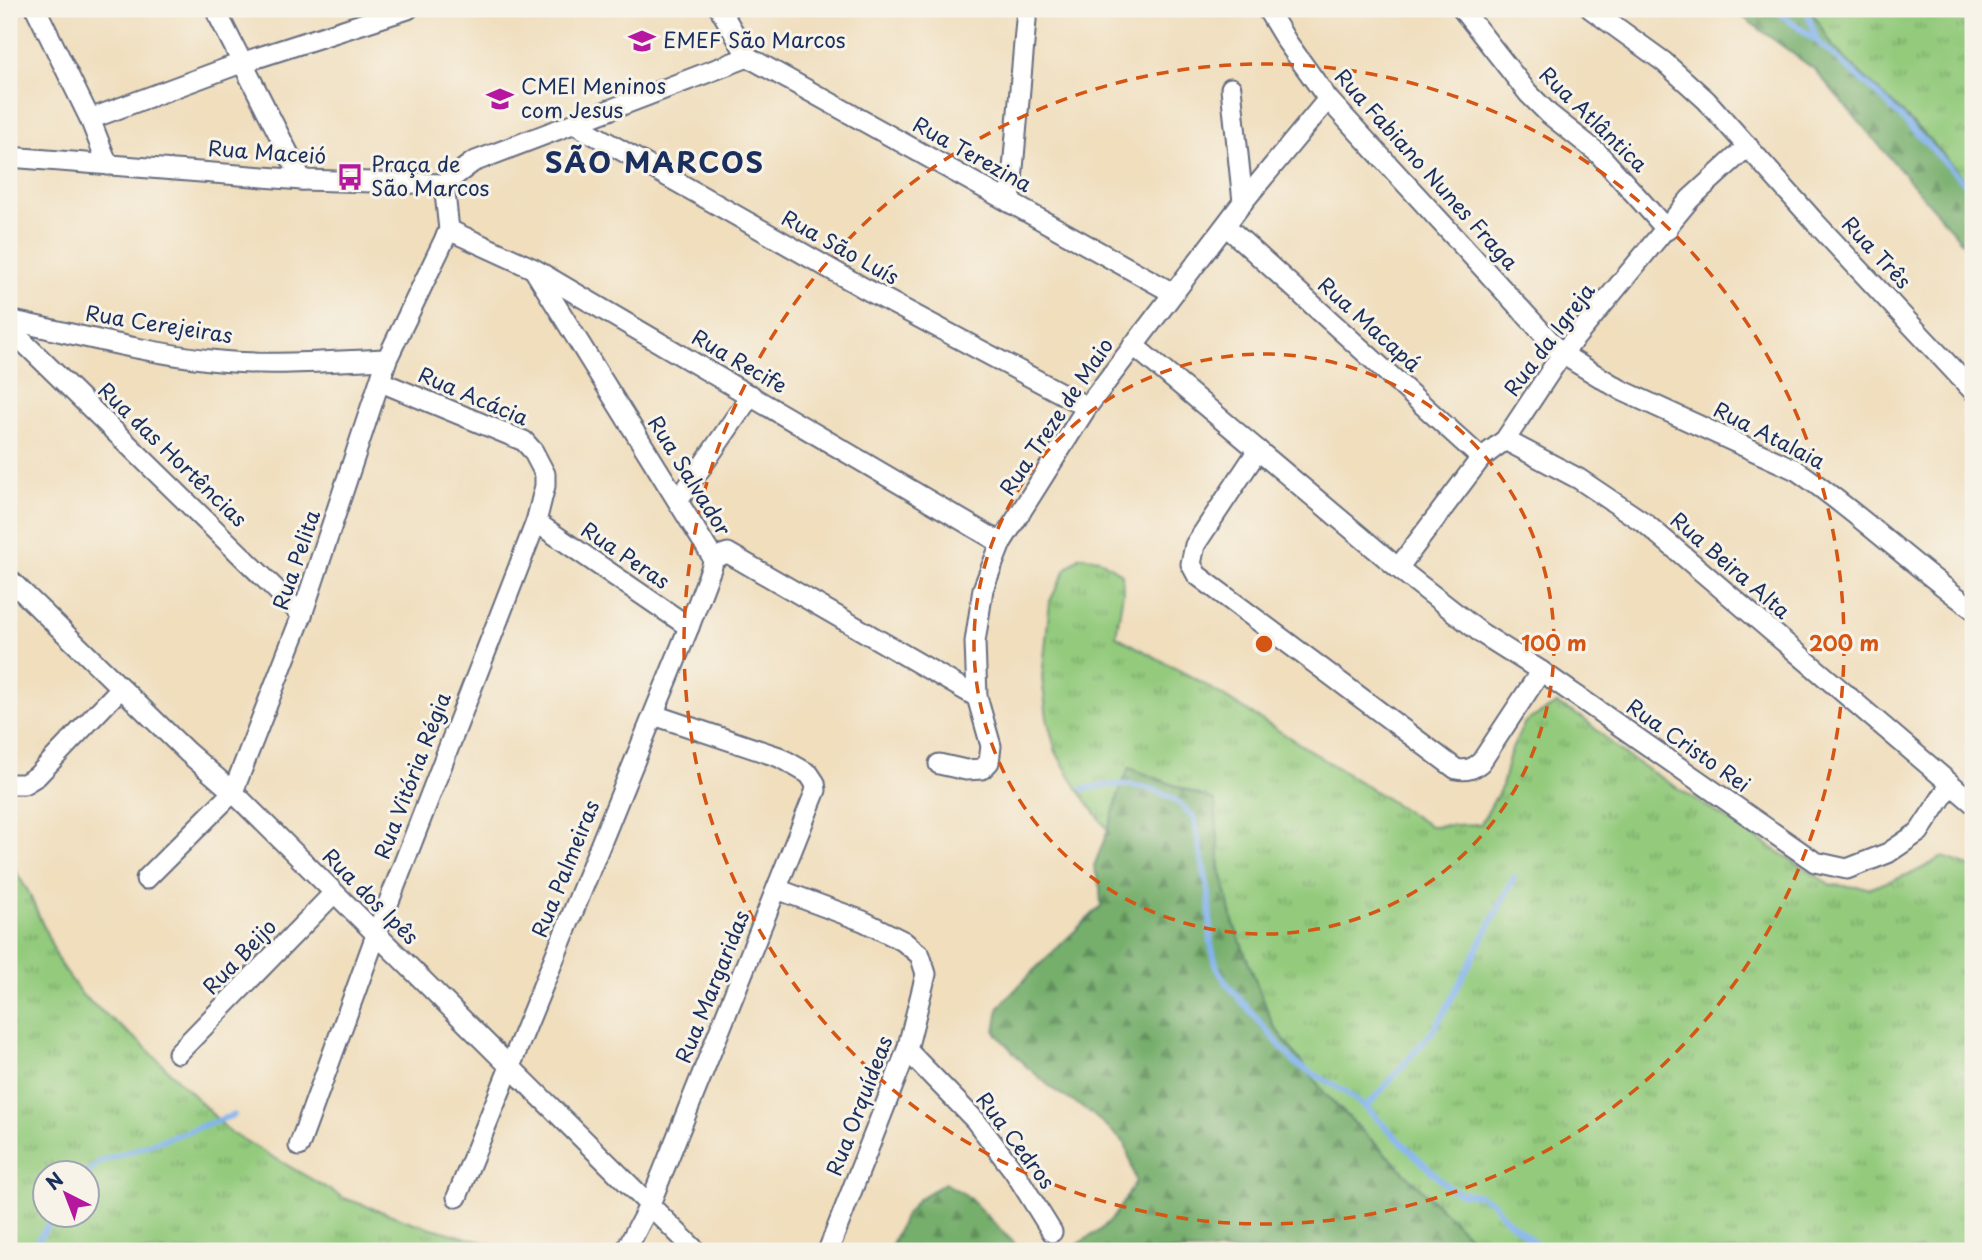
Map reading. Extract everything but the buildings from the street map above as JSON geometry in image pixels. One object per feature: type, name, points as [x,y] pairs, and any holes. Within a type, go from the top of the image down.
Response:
[{"type":"street","points":[[36,9],[90,119],[108,165]]},
{"type":"street","points":[[215,9],[302,180]]},
{"type":"street","points":[[449,230],[444,184],[472,162],[748,57],[720,9]]},
{"type":"street","points":[[1010,203],[1027,9]]},
{"type":"street","name":"Rua Fabiano Nunes Fraga","points":[[1267,9],[1328,99],[1562,354]]},
{"type":"street","name":"Rua Atlântica","points":[[1462,9],[1528,93],[1549,114],[1598,152],[1667,230]]},
{"type":"street","points":[[90,119],[241,63],[401,10]]},
{"type":"street","name":"Rua Três","points":[[1597,11],[1664,62],[1706,100],[1973,391]]},
{"type":"street","name":"Rua Terezina","points":[[748,57],[1173,293]]},
{"type":"street","points":[[1231,88],[1243,202]]},
{"type":"street","name":"Rua Treze de Maio","points":[[939,764],[966,770],[982,769],[989,762],[990,739],[977,697],[975,642],[983,589],[1000,544],[1087,407],[1243,202],[1328,99]]},
{"type":"street","name":"Rua São Luís","points":[[575,124],[862,287],[1087,407]]},
{"type":"street","name":"Rua da Igreja","points":[[1398,568],[1482,458],[1505,440],[1562,354],[1690,199],[1748,146]]},
{"type":"street","name":"Rua Maceió","points":[[9,157],[302,180],[444,184]]},
{"type":"street","name":"Rua Macapá","points":[[1226,226],[1482,458]]},
{"type":"street","name":"Rua Recife","points":[[449,230],[534,269],[1000,544]]},
{"type":"street","name":"Rua Pelita","points":[[146,879],[233,792],[302,615],[382,382],[387,359],[449,230]]},
{"type":"street","name":"Rua Salvador","points":[[534,269],[713,558],[727,553],[977,697]]},
{"type":"street","name":"Rua Cerejeiras","points":[[9,320],[162,353],[212,360],[268,362],[387,359]]},
{"type":"street","name":"Rua das Hortências","points":[[9,328],[302,615]]},
{"type":"street","name":"Rua Cristo Rei","points":[[1133,345],[1398,568],[1481,633],[1541,671],[1815,862],[1847,869],[1888,853],[1919,832],[1950,785]]},
{"type":"street","name":"Rua Atalaia","points":[[1562,354],[1621,390],[1796,470],[1973,609]]},
{"type":"street","name":"Rua Acácia","points":[[382,382],[524,441],[540,462]]},
{"type":"street","points":[[678,501],[751,395]]},
{"type":"street","name":"Rua Beira Alta","points":[[1505,440],[1579,479],[1646,524],[1973,803]]},
{"type":"street","points":[[1258,450],[1195,545],[1191,564],[1197,575],[1456,769],[1464,771],[1481,762],[1541,671]]},
{"type":"street","name":"Rua Vitória Régia","points":[[299,1146],[376,935],[536,522],[545,485],[545,474],[540,462]]},
{"type":"street","name":"Rua Peras","points":[[536,522],[689,627]]},
{"type":"street","name":"Rua Palmeiras","points":[[457,1197],[654,715],[713,558]]},
{"type":"street","name":"Rua dos Ipês","points":[[9,579],[187,752],[233,792],[696,1251]]},
{"type":"street","points":[[10,784],[24,784],[37,776],[121,688]]},
{"type":"street","name":"Rua Margaridas","points":[[627,1248],[650,1204],[816,790],[809,775],[779,757],[654,715]]},
{"type":"street","name":"Rua Orquídeas","points":[[777,889],[863,921],[903,942],[920,955],[926,974],[907,1050],[828,1251]]},
{"type":"street","name":"Rua Beijo","points":[[178,1053],[334,893]]},
{"type":"street","name":"Rua Cedros","points":[[907,1050],[975,1120],[1014,1171],[1052,1232]]},
{"type":"green space","points":[[1732,9],[1810,9],[1834,48],[1932,142],[1973,189],[1973,255],[1815,70]]},
{"type":"green space","points":[[1810,9],[1973,9],[1973,189],[1932,142],[1834,48]]},
{"type":"green space","points":[[1080,556],[1099,559],[1122,574],[1123,592],[1116,636],[1201,682],[1430,826],[1481,824],[1502,786],[1510,753],[1525,722],[1557,704],[1583,718],[1625,755],[1831,885],[1870,888],[1915,872],[1943,857],[1973,867],[1973,1251],[1484,1251],[1326,1095],[1273,1025],[1234,925],[1220,868],[1215,801],[1130,768],[1121,787],[1108,830],[1077,788],[1056,752],[1047,718],[1042,678],[1050,601],[1066,569]]},
{"type":"green space","points":[[1129,768],[1215,801],[1220,868],[1234,925],[1273,1025],[1326,1095],[1484,1251],[1064,1251],[1107,1224],[1136,1181],[1125,1143],[1091,1113],[1054,1090],[1025,1065],[995,1032],[999,1007],[1101,906],[1100,887],[1094,866]]},
{"type":"green space","points":[[9,861],[28,891],[60,964],[83,996],[142,1044],[230,1132],[344,1198],[414,1223],[507,1251],[9,1251]]},
{"type":"green space","points":[[945,1183],[966,1195],[1022,1251],[889,1251],[904,1217],[917,1200]]},
{"type":"waterway","points":[[1774,9],[1817,41],[1879,95],[1973,191]]},
{"type":"waterway","points":[[1806,9],[1817,40]]},
{"type":"waterway","points":[[1083,789],[1114,785],[1143,787],[1171,797],[1183,806],[1194,818],[1209,895],[1211,945],[1217,968],[1227,984],[1296,1064],[1346,1092],[1449,1188],[1460,1193],[1479,1195],[1493,1203],[1502,1215],[1544,1251]]},
{"type":"waterway","points":[[1366,1108],[1432,1032],[1514,878]]},
{"type":"waterway","points":[[102,1161],[234,1115]]},
{"type":"waterway","points":[[31,1251],[46,1228]]},
{"type":"place","name":"EMEF São Marcos","points":[[642,41]]},
{"type":"place","name":"CMEI Meninos com Jesus","points":[[500,99]]},
{"type":"place","name":"Praça de São Marcos","points":[[350,177]]},
{"type":"district","name":"SÃO MARCOS","points":[[655,163]]}]
